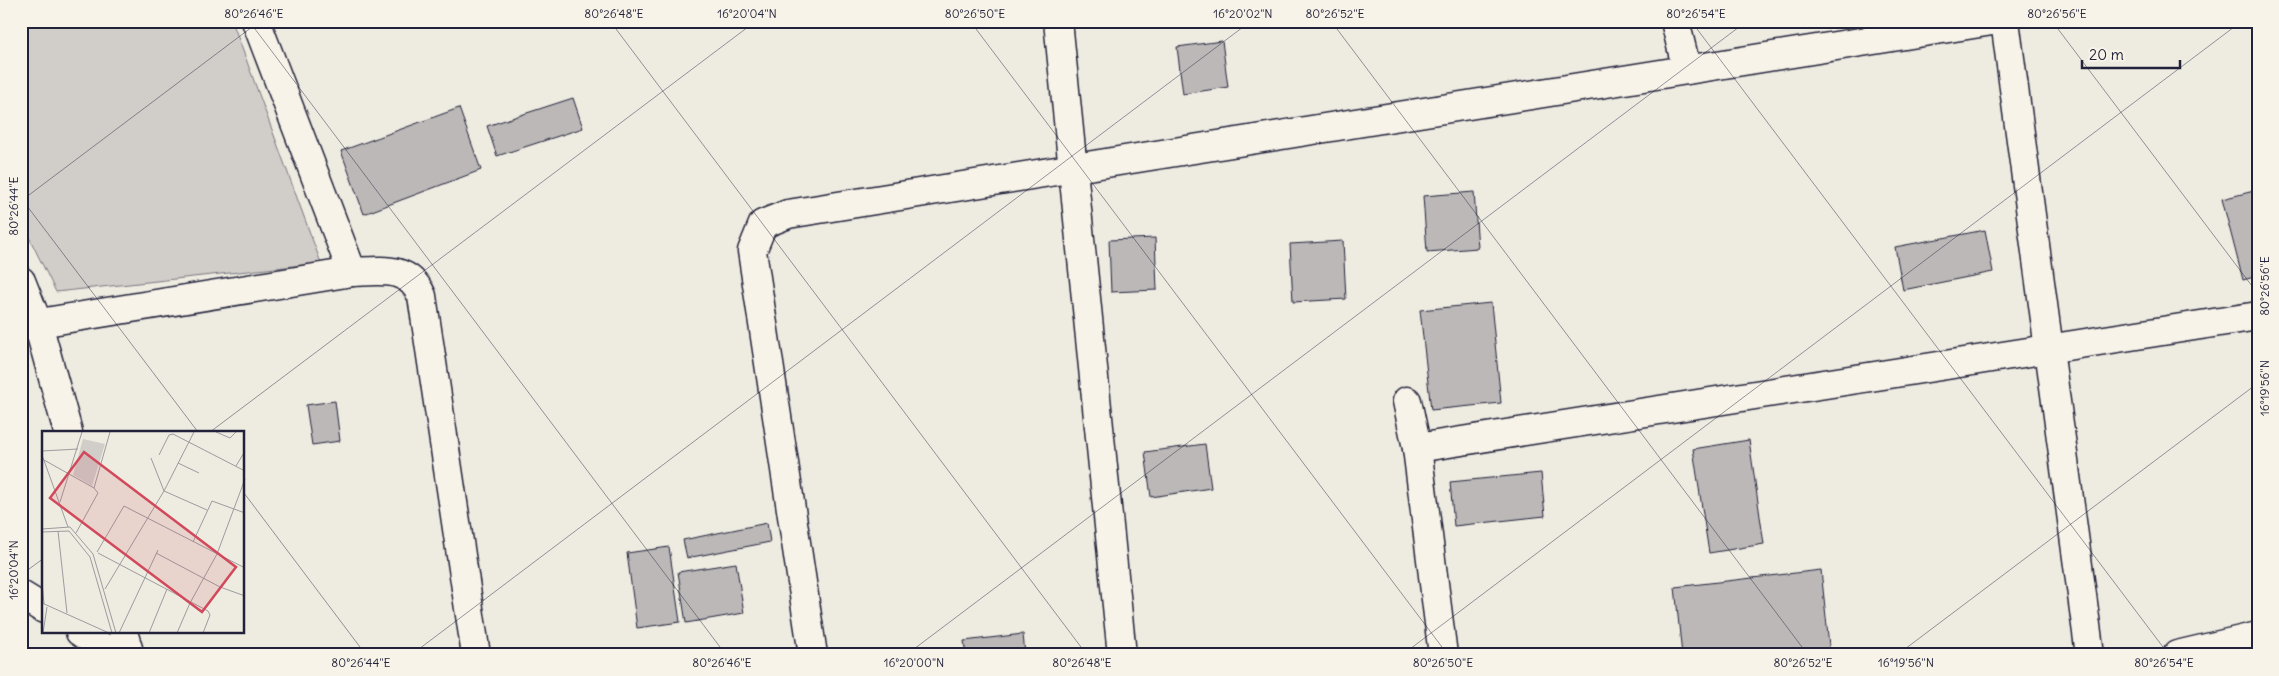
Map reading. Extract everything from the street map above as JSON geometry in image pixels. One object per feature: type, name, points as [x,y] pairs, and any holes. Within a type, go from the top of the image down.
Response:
[{"type":"street","points":[[256,21],[352,272]]},
{"type":"street","points":[[1058,21],[1071,168],[1122,655]]},
{"type":"street","points":[[1675,21],[1686,70]]},
{"type":"street","points":[[813,655],[752,251],[763,224],[788,214],[1992,21]]},
{"type":"street","points":[[2005,21],[2090,655]]},
{"type":"street","points":[[30,325],[352,272],[383,270],[400,273],[410,278],[418,286],[422,296],[476,655]]},
{"type":"street","points":[[21,281],[30,325],[68,431]]},
{"type":"street","points":[[1417,448],[2258,316]]},
{"type":"street","points":[[1407,401],[1417,448],[1443,655]]},
{"type":"street","points":[[21,594],[42,608]]},
{"type":"street","points":[[83,634],[114,655]]},
{"type":"street","points":[[125,634],[130,655]]},
{"type":"street","points":[[2178,655],[2258,636]]},
{"type":"shaded area","points":[[21,21],[232,21],[321,263],[56,292],[21,221]]},
{"type":"building","points":[[1222,41],[1228,87],[1183,94],[1177,47]]},
{"type":"building","points":[[573,98],[583,128],[497,156],[487,126]]},
{"type":"building","points":[[459,108],[481,170],[364,214],[341,151]]},
{"type":"building","points":[[2258,190],[2258,276],[2243,280],[2222,199]]},
{"type":"building","points":[[1474,192],[1478,248],[1427,252],[1423,196]]},
{"type":"building","points":[[1985,230],[1993,272],[1903,290],[1895,247]]},
{"type":"building","points":[[1155,238],[1157,290],[1111,292],[1109,240]]},
{"type":"building","points":[[1343,241],[1346,299],[1293,302],[1290,244]]},
{"type":"building","points":[[1491,303],[1501,403],[1431,410],[1420,310]]},
{"type":"building","points":[[335,401],[340,441],[312,445],[306,405]]},
{"type":"building","points":[[1749,440],[1764,544],[1709,553],[1693,449]]},
{"type":"building","points":[[1205,444],[1211,488],[1151,497],[1145,452]]},
{"type":"building","points":[[1541,473],[1545,516],[1454,526],[1450,482]]},
{"type":"building","points":[[767,523],[770,542],[687,558],[683,540]]},
{"type":"building","points":[[669,547],[680,622],[637,628],[627,553]]},
{"type":"building","points":[[736,563],[744,613],[686,623],[678,572]]},
{"type":"building","points":[[1821,570],[1830,655],[1682,655],[1675,587]]},
{"type":"building","points":[[1023,634],[1025,655],[966,655],[964,641]]}]
